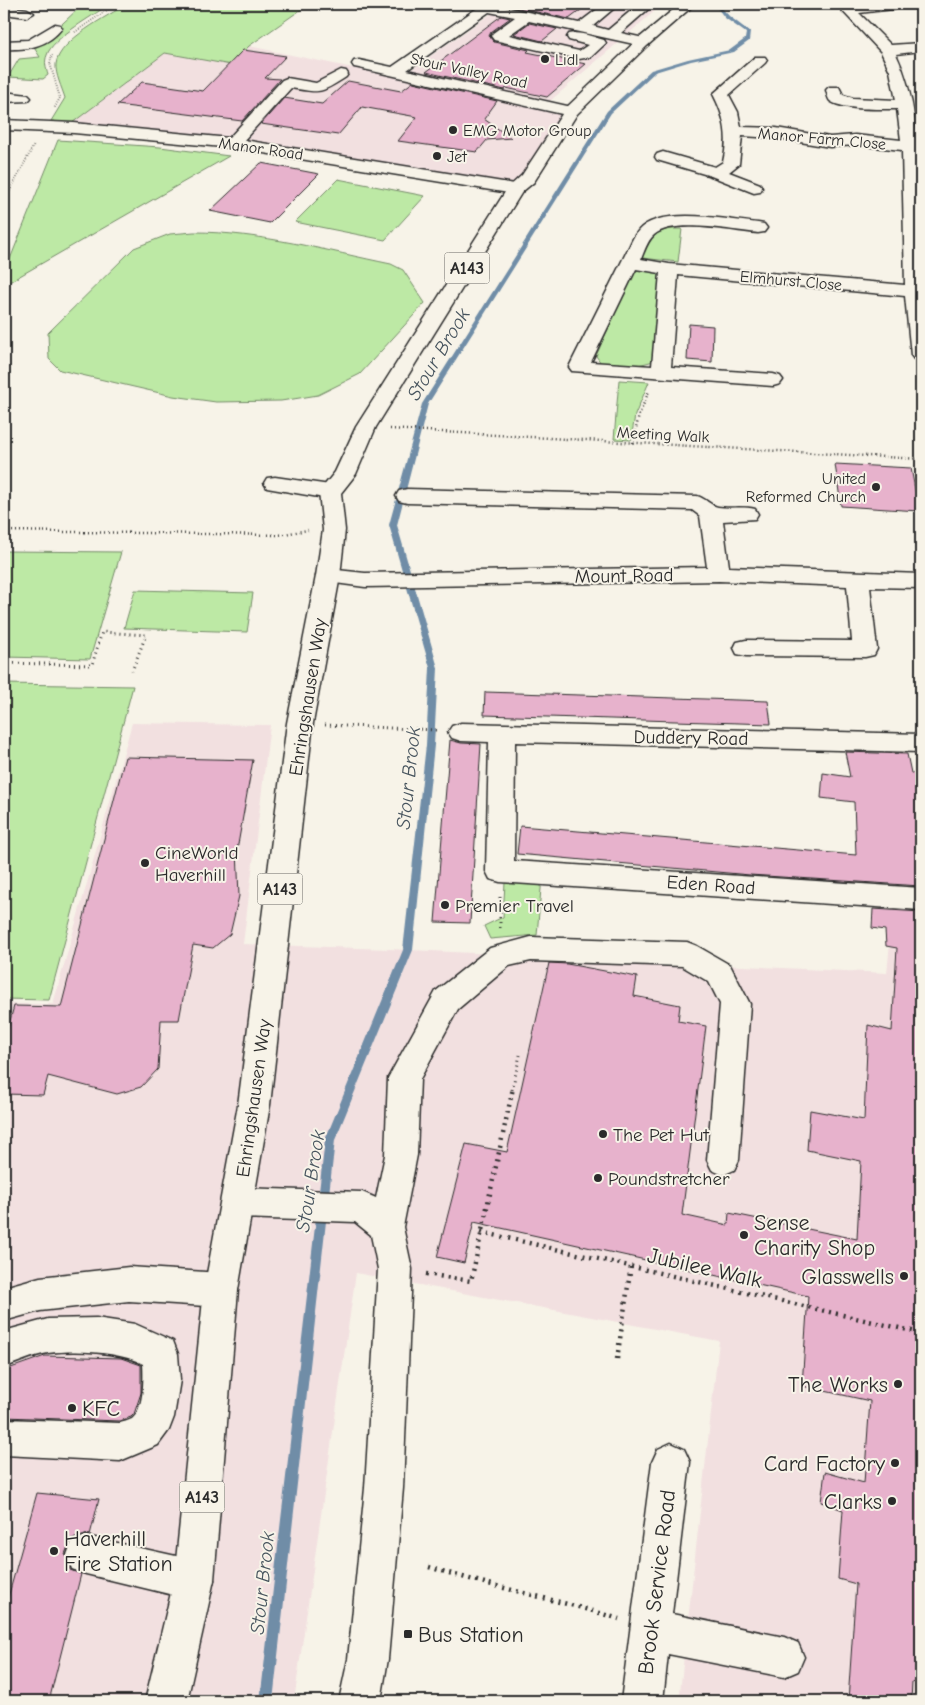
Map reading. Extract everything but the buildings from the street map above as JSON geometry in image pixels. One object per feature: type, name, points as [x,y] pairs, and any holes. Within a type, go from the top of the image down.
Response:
[{"type":"street","points":[[582,28],[612,4]]},
{"type":"street","points":[[610,35],[647,4]]},
{"type":"street","name":"A143","points":[[330,492],[345,474],[366,427],[516,189],[528,178],[571,111],[643,42],[688,4]]},
{"type":"street","points":[[846,7],[902,4]]},
{"type":"street","points":[[395,72],[487,7],[520,20],[599,43],[586,54],[579,55],[498,36],[520,20],[582,28],[643,42]]},
{"type":"street","points":[[846,7],[887,50],[897,72],[904,100],[910,146],[918,262],[914,291],[921,354]]},
{"type":"street","points":[[4,10],[27,13]]},
{"type":"street","points":[[4,45],[30,51],[55,28]]},
{"type":"street","points":[[887,50],[921,47]]},
{"type":"street","name":"Manor Farm Close","points":[[717,173],[731,164],[734,150],[734,131],[730,112],[721,94],[760,60]]},
{"type":"street","name":"Stour Valley Road","points":[[232,143],[287,83],[319,88],[356,70],[395,72],[412,81],[571,111]]},
{"type":"street","points":[[834,90],[836,98],[852,103],[904,100],[921,94]]},
{"type":"street","points":[[4,97],[23,98]]},
{"type":"street","name":"Manor Road","points":[[4,125],[74,128],[232,143],[516,189]]},
{"type":"street","name":"Manor Farm Close","points":[[734,131],[776,133],[830,142],[855,140],[910,146]]},
{"type":"street","points":[[384,167],[405,152]]},
{"type":"street","points":[[664,156],[717,173],[754,188]]},
{"type":"street","points":[[466,181],[467,162]]},
{"type":"street","points":[[758,228],[674,221],[653,227],[646,233],[630,263],[579,367],[773,380]]},
{"type":"street","name":"Elmhurst Close","points":[[630,263],[669,269],[914,291]]},
{"type":"street","points":[[661,372],[669,269]]},
{"type":"street","points":[[275,483],[330,492]]},
{"type":"street","name":"Ehringshausen Way","points":[[221,1290],[254,1105],[300,723],[328,576],[334,530],[330,492]]},
{"type":"street","points":[[407,496],[697,503],[712,514],[747,514]]},
{"type":"street","points":[[712,514],[718,574]]},
{"type":"street","name":"Mount Road","points":[[328,576],[375,580],[718,574],[921,581]]},
{"type":"street","points":[[746,648],[865,649],[858,578]]},
{"type":"street","name":"Duddery Road","points":[[461,732],[921,743]]},
{"type":"street","points":[[500,871],[502,734]]},
{"type":"street","name":"Eden Road","points":[[500,871],[921,899]]},
{"type":"street","points":[[360,1701],[368,1658],[383,1497],[395,1269],[374,1217],[401,1155],[404,1078],[446,1000],[500,956],[531,949],[688,954],[720,974],[735,1004],[723,1160]]},
{"type":"street","points":[[238,1203],[280,1204],[374,1217]]},
{"type":"street","points":[[4,1304],[40,1294],[129,1284],[221,1290]]},
{"type":"street","name":"A143","points":[[166,1701],[194,1580],[221,1290]]},
{"type":"street","points":[[4,1350],[16,1344],[48,1336],[96,1335],[135,1341],[160,1354],[162,1380],[156,1417],[145,1432],[120,1442],[4,1437]]},
{"type":"street","name":"Brook Service Road","points":[[642,1701],[671,1462]]},
{"type":"street","points":[[86,1555],[194,1580]]},
{"type":"street","points":[[651,1630],[784,1657]]},
{"type":"path","points":[[90,4],[111,7]]},
{"type":"path","points":[[72,34],[116,4]]},
{"type":"path","points":[[54,50],[50,63],[60,98]]},
{"type":"path","points":[[4,202],[18,172]]},
{"type":"path","points":[[633,443],[639,416],[652,383],[661,372]]},
{"type":"path","name":"Meeting Walk","points":[[404,430],[921,460]]},
{"type":"path","points":[[4,531],[278,535],[293,530],[334,530]]},
{"type":"path","points":[[4,663],[92,665],[102,632],[146,635],[132,672]]},
{"type":"path","points":[[300,723],[435,730]]},
{"type":"path","points":[[500,871],[500,956]]},
{"type":"path","points":[[395,1269],[471,1281],[520,1054]]},
{"type":"path","name":"Jubilee Walk","points":[[481,1232],[921,1333]]},
{"type":"path","points":[[617,1359],[631,1266]]},
{"type":"path","points":[[429,1566],[480,1583],[565,1602],[651,1630]]},
{"type":"shaded area","points":[[505,4],[663,4],[550,101],[409,71]]},
{"type":"shaded area","points":[[249,46],[353,68],[359,64],[571,111],[515,189],[72,123],[165,53],[231,65]]},
{"type":"shaded area","points":[[132,723],[270,725],[243,944],[389,949],[887,973],[894,903],[921,908],[921,1701],[679,1701],[719,1341],[356,1273],[294,1701],[4,1701],[4,1004],[53,1004]]},
{"type":"green space","points":[[127,4],[309,4],[249,46],[231,65],[165,53],[72,123],[51,121],[65,98],[56,68],[59,55],[66,46],[86,29]]},
{"type":"green space","points":[[82,5],[102,9],[63,36],[50,49],[46,60],[48,75],[43,79],[8,77],[19,59],[40,57],[33,46],[63,23]]},
{"type":"green space","points":[[58,140],[160,147],[229,156],[4,285],[4,274]]},
{"type":"green space","points":[[338,179],[425,196],[385,240],[295,222]]},
{"type":"green space","points":[[668,229],[682,229],[678,262],[642,258],[650,239]]},
{"type":"green space","points":[[194,232],[243,235],[268,239],[391,264],[403,270],[425,303],[360,374],[318,395],[281,401],[216,402],[173,396],[60,370],[49,359],[48,333],[134,248],[170,234]]},
{"type":"green space","points":[[646,269],[661,273],[654,361],[634,366],[601,363],[596,356],[632,274],[638,270]]},
{"type":"green space","points":[[619,380],[649,382],[635,415],[631,440],[614,439]]},
{"type":"green space","points":[[4,551],[121,552],[90,659],[4,657]]},
{"type":"green space","points":[[135,590],[253,593],[247,632],[124,628]]},
{"type":"green space","points":[[4,684],[133,686],[49,1000],[4,999]]},
{"type":"green space","points":[[542,877],[537,935],[490,939],[484,926],[503,917],[505,883],[513,879]]},
{"type":"waterway","name":"Stour Brook","points":[[266,1701],[330,1140],[408,950],[430,745],[434,668],[393,525],[425,404],[609,112],[653,71],[690,60],[732,51],[747,40],[748,33],[727,17],[716,4]]},
{"type":"place","name":"Lidl","points":[[545,59]]},
{"type":"place","name":"EMG Motor Group","points":[[453,130]]},
{"type":"place","name":"Jet","points":[[437,156]]},
{"type":"place","name":"United Reformed Church","points":[[876,487]]},
{"type":"place","name":"CineWorld Haverhill","points":[[145,863]]},
{"type":"place","name":"Premier Travel","points":[[445,905]]},
{"type":"place","name":"The Pet Hut","points":[[603,1134]]},
{"type":"place","name":"Poundstretcher","points":[[598,1178]]},
{"type":"place","name":"Sense Charity Shop","points":[[744,1235]]},
{"type":"place","name":"Glasswells","points":[[904,1276]]},
{"type":"place","name":"The Works","points":[[898,1384]]},
{"type":"place","name":"KFC","points":[[72,1408]]},
{"type":"place","name":"Card Factory","points":[[895,1463]]},
{"type":"place","name":"Clarks","points":[[892,1501]]},
{"type":"place","name":"Haverhill Fire Station","points":[[54,1551]]},
{"type":"place","name":"Bus Station","points":[[408,1634]]}]
